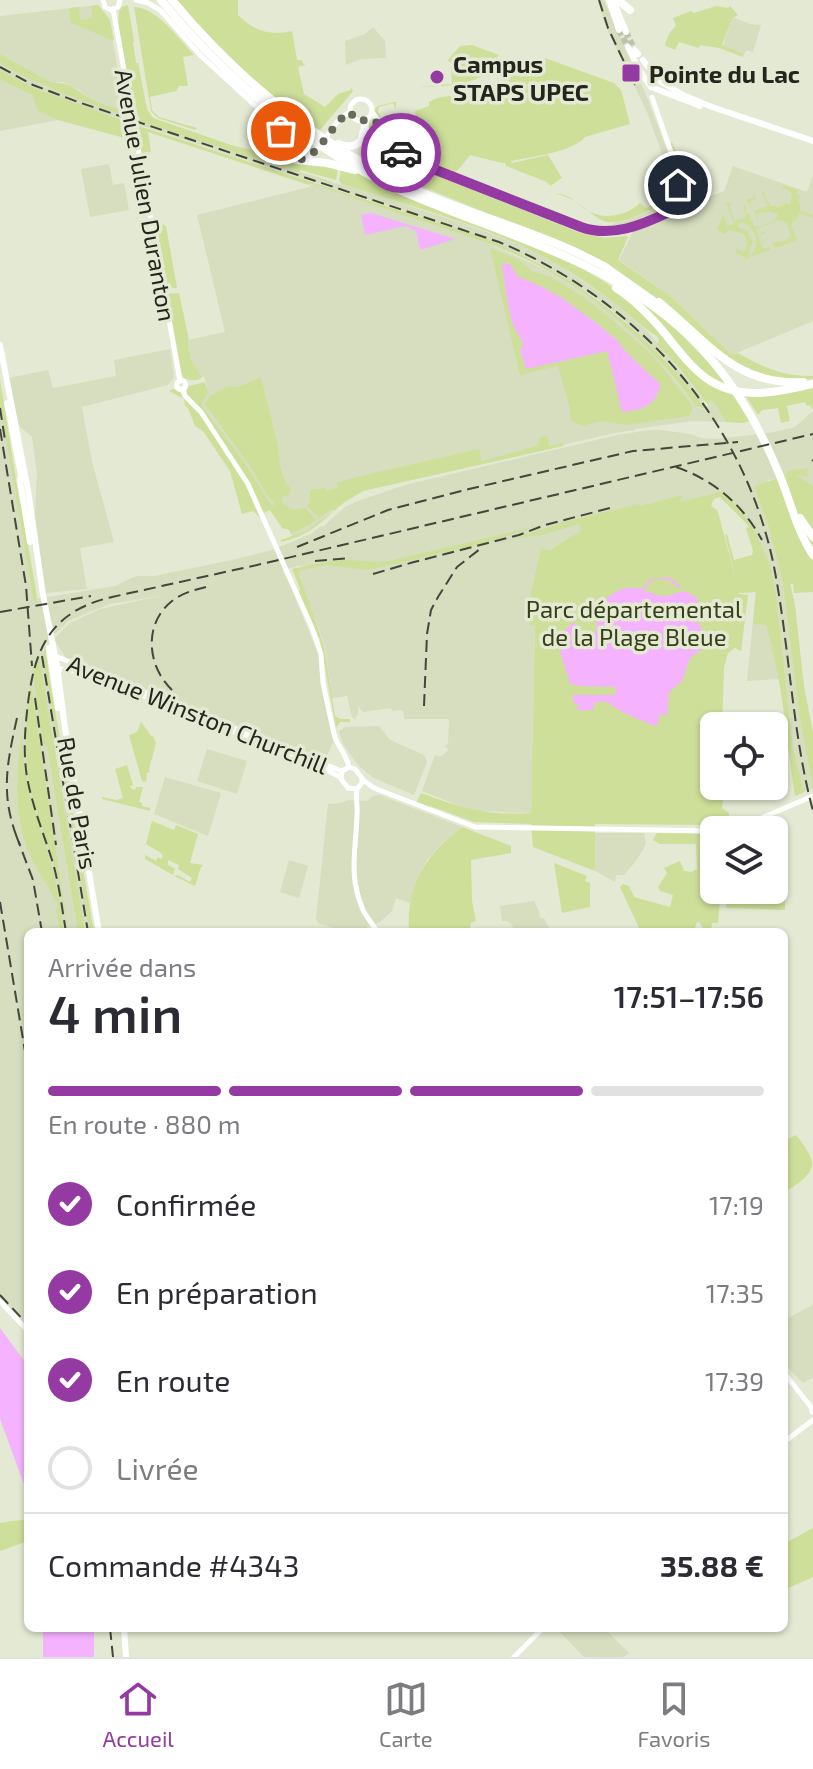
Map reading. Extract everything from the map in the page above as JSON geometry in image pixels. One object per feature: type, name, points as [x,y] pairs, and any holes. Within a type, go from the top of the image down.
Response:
[{"type":"highway","points":[[161,0],[225,71],[253,95],[311,139],[372,176]]},
{"type":"highway","points":[[172,0],[197,30],[242,74],[286,111],[385,175],[537,235],[604,266],[674,314],[727,362],[750,374],[776,381],[813,383]]},
{"type":"highway","points":[[613,0],[630,10]]},
{"type":"highway","points":[[253,95],[290,147]]},
{"type":"highway","points":[[326,136],[347,147],[358,144],[363,136],[366,118]]},
{"type":"highway","points":[[366,118],[365,130],[374,156],[383,167],[422,191]]},
{"type":"highway","points":[[294,160],[340,165],[372,176],[428,202],[510,232],[609,278],[663,314],[698,346],[734,387]]},
{"type":"highway","points":[[573,260],[639,306],[682,357],[696,371],[718,385],[729,390],[757,393],[813,383]]},
{"type":"highway","points":[[652,298],[715,360],[734,387],[759,429],[796,510],[813,537]]},
{"type":"highway","points":[[784,483],[801,534],[813,555]]},
{"type":"main road","points":[[103,0],[106,8],[113,9],[120,2],[128,0]]},
{"type":"main road","points":[[136,0],[160,10],[201,56],[259,109],[265,122],[270,152],[277,156],[294,160],[311,156],[340,118],[350,112]]},
{"type":"main road","points":[[613,0],[622,31]]},
{"type":"main road","name":"Avenue Julien Duranton","points":[[113,9],[180,381],[185,384],[182,389],[197,406],[248,484],[319,645],[323,683],[336,741],[349,767]]},
{"type":"main road","points":[[366,118],[369,102],[360,99],[352,104],[350,112],[353,118],[366,118],[380,125],[386,138],[413,161],[592,231],[615,232],[659,215],[677,199],[678,172],[653,93],[637,56],[664,84],[683,95],[813,143]]},
{"type":"main road","points":[[640,71],[653,93],[813,143]]},
{"type":"main road","points":[[653,93],[715,108]]},
{"type":"main road","points":[[267,139],[274,150],[284,151],[300,146],[306,153],[316,150]]},
{"type":"main road","points":[[290,147],[288,154],[294,160]]},
{"type":"main road","points":[[0,345],[20,481],[53,658]]},
{"type":"main road","points":[[2,367],[28,490],[53,658]]},
{"type":"main road","name":"Rue de Paris","points":[[53,658],[97,928]]},
{"type":"main road","name":"Avenue Winston Churchill","points":[[53,658],[341,774]]},
{"type":"main road","points":[[56,671],[67,665],[90,671]]},
{"type":"main road","name":"Avenue Winston Churchill","points":[[56,671],[86,673],[341,774]]},
{"type":"main road","points":[[357,820],[348,788],[341,781],[341,774],[349,767],[361,775],[354,881],[364,912],[376,928]]},
{"type":"main road","points":[[348,788],[374,788],[475,827],[700,831]]},
{"type":"main road","points":[[766,816],[813,796]]},
{"type":"main road","points":[[0,1301],[24,1327]]},
{"type":"main road","points":[[788,1377],[813,1414],[788,1436]]},
{"type":"main road","points":[[126,1632],[127,1657]]},
{"type":"main road","points":[[512,1657],[538,1632]]},
{"type":"shaded area","points":[[598,0],[604,0],[646,95],[677,185],[674,199],[661,211],[614,229],[613,223],[662,204],[669,196],[671,185],[647,112],[605,25]]},
{"type":"shaded area","points":[[98,5],[109,19],[125,111],[114,109],[63,82],[53,83],[0,54],[0,16]]},
{"type":"shaded area","points":[[735,18],[761,25],[753,52],[747,50],[744,54],[723,46]]},
{"type":"shaded area","points":[[373,27],[385,41],[386,58],[361,59],[346,65],[345,41],[365,34]]},
{"type":"shaded area","points":[[0,63],[46,87],[126,116],[468,225],[525,247],[558,264],[615,303],[648,332],[704,400],[701,402],[669,364],[622,318],[594,296],[534,260],[416,215],[63,100],[0,70]]},
{"type":"shaded area","points":[[0,80],[32,95],[39,111],[58,120],[0,131]]},
{"type":"shaded area","points":[[109,164],[113,185],[124,183],[129,210],[90,217],[81,169]]},
{"type":"shaded area","points":[[733,166],[807,192],[813,175],[813,321],[732,355],[669,295],[619,260],[634,230],[669,214],[680,203],[694,203],[724,191]]},
{"type":"shaded area","points":[[313,184],[478,239],[544,269],[615,316],[652,351],[697,407],[705,410],[710,404],[709,398],[726,422],[692,421],[635,429],[361,491],[306,531],[292,536],[281,515],[203,407],[207,386],[204,376],[191,360],[188,340],[225,332],[197,215]]},
{"type":"shaded area","points":[[371,213],[455,239],[420,250],[416,231],[406,226],[365,235],[361,215]]},
{"type":"shaded area","points":[[502,265],[511,265],[517,276],[562,298],[618,341],[661,385],[652,402],[643,408],[622,412],[607,351],[526,369],[520,349],[523,347],[522,341],[509,307]]},
{"type":"shaded area","points":[[170,349],[174,377],[168,385],[82,407],[92,462],[114,542],[80,548],[87,589],[45,593],[34,528],[37,474],[32,437],[19,426],[8,378],[48,370],[53,388],[116,376],[114,360]]},
{"type":"shaded area","points":[[0,387],[36,599],[115,586],[136,576],[154,576],[272,550],[323,527],[345,507],[405,485],[649,430],[716,439],[769,433],[795,427],[813,411],[813,486],[790,471],[768,480],[795,606],[804,687],[813,733],[813,788],[795,796],[788,741],[788,712],[784,712],[780,679],[747,681],[756,592],[752,530],[720,495],[581,532],[548,550],[541,549],[529,601],[530,625],[535,625],[531,813],[478,811],[422,791],[435,755],[440,757],[449,750],[444,746],[448,744],[449,719],[404,719],[403,710],[392,711],[391,708],[363,712],[358,706],[355,720],[347,696],[332,698],[325,646],[296,570],[318,565],[297,566],[282,571],[319,656],[333,742],[325,760],[66,658],[54,639],[70,623],[100,609],[160,596],[110,604],[89,612],[69,621],[47,641],[43,648],[90,928],[24,928],[24,1326],[0,1299]]},
{"type":"shaded area","points":[[668,577],[680,588],[661,579],[652,580],[643,590],[664,596],[683,591],[697,598],[699,608],[695,619],[702,629],[700,636],[705,646],[690,658],[682,681],[669,692],[667,715],[659,715],[655,726],[605,701],[594,703],[593,710],[577,710],[582,704],[575,705],[572,695],[614,695],[617,690],[614,687],[570,684],[557,641],[574,622],[590,637],[597,628],[595,608],[611,595],[627,588],[641,589],[650,579]]},
{"type":"shaded area","points":[[379,726],[390,740],[424,755],[427,762],[414,795],[374,778],[359,766],[343,744],[339,731],[345,727]]},
{"type":"shaded area","points":[[207,749],[247,761],[237,794],[197,781]]},
{"type":"shaded area","points":[[165,777],[221,793],[208,836],[154,814]]},
{"type":"shaded area","points":[[380,795],[462,827],[427,860],[410,903],[396,898],[392,911],[380,922],[366,928],[334,928],[318,923],[328,804],[367,801]]},
{"type":"shaded area","points":[[595,833],[644,833],[646,843],[643,850],[624,875],[616,875],[615,882],[595,871]]},
{"type":"shaded area","points":[[289,860],[308,866],[299,898],[280,892]]},
{"type":"shaded area","points":[[534,901],[540,918],[544,918],[549,928],[513,928],[507,921],[502,921],[500,906]]},
{"type":"shaded area","points":[[813,1305],[813,1377],[803,1383],[788,1368],[788,1318]]},
{"type":"shaded area","points":[[0,1328],[24,1361],[24,1484],[0,1419]]},
{"type":"shaded area","points":[[43,1632],[94,1632],[94,1657],[43,1657]]},
{"type":"shaded area","points":[[560,1632],[608,1632],[629,1653],[624,1657],[584,1657]]},
{"type":"green space","points":[[175,0],[238,0],[238,15],[250,25],[276,33],[292,31],[297,60],[305,65],[298,67],[304,94],[325,107],[338,94],[351,90],[351,87],[353,91],[320,130],[312,126],[240,67]]},
{"type":"green space","points":[[98,5],[110,20],[114,41],[71,23],[69,8],[79,7],[80,20],[92,18],[91,6]]},
{"type":"green space","points":[[128,5],[136,63],[147,109],[153,118],[293,163],[324,164],[338,168],[336,180],[300,170],[332,183],[139,121],[140,117],[135,118],[118,24],[119,11]]},
{"type":"green space","points":[[716,6],[730,6],[738,15],[732,19],[722,45],[744,54],[743,57],[719,48],[700,45],[699,48],[679,42],[675,50],[666,46],[670,32],[676,26],[673,18]]},
{"type":"green space","points":[[134,7],[159,18],[194,55],[183,57],[188,86],[179,86],[176,91],[150,97],[152,110],[159,117],[197,128],[195,130],[158,118],[151,111]]},
{"type":"green space","points":[[472,45],[499,55],[497,57],[501,63],[471,81],[452,85],[417,87],[452,84],[448,60],[460,46]]},
{"type":"green space","points":[[0,54],[53,83],[69,85],[88,97],[125,111],[126,116],[31,79],[0,63]]},
{"type":"green space","points":[[545,58],[614,83],[621,90],[630,124],[585,137],[571,147],[511,161],[548,155],[562,178],[550,186],[505,163],[470,155],[452,174],[408,157],[388,137],[375,113],[378,106],[396,102],[396,109],[393,103],[379,107],[381,119],[389,117],[395,143],[409,156],[432,164],[431,160],[424,159],[428,157],[415,111],[439,98],[468,94],[499,80],[502,82],[532,59],[533,62]]},
{"type":"green space","points":[[0,70],[34,88],[130,123],[132,140],[58,120],[38,111],[32,95],[0,80]]},
{"type":"green space","points":[[366,122],[374,124],[382,138],[405,163],[578,232],[605,238],[628,237],[618,260],[669,295],[732,355],[738,353],[774,370],[813,376],[813,379],[775,379],[733,364],[670,307],[615,269],[584,253],[411,182],[387,167],[372,148]]},
{"type":"green space","points":[[136,125],[481,237],[516,252],[606,306],[657,353],[706,409],[696,406],[659,360],[618,320],[572,286],[521,257],[313,184],[148,132],[151,152],[141,153]]},
{"type":"green space","points":[[672,142],[680,161],[699,164],[697,170],[710,177],[701,186],[699,182],[694,183],[697,195],[683,196],[685,187]]},
{"type":"green space","points":[[666,168],[670,177],[669,196],[654,208],[615,222],[602,220],[587,210],[612,216],[640,203],[646,208],[660,202],[666,194],[662,169]]},
{"type":"green space","points":[[341,169],[350,169],[532,245],[605,282],[646,315],[686,365],[735,394],[752,421],[726,422],[716,405],[710,399],[709,406],[657,344],[657,336],[564,268],[479,228],[342,184],[339,181]]},
{"type":"green space","points":[[783,185],[798,190],[800,211],[813,215],[813,218],[799,213],[799,219],[791,224],[797,240],[776,248],[772,244],[774,242],[786,241],[791,236],[787,223],[779,220],[756,229],[758,235],[765,231],[758,236],[760,242],[768,240],[761,243],[763,249],[770,247],[770,250],[753,256],[751,253],[757,240],[753,230],[743,222],[738,223],[738,227],[749,231],[753,242],[750,257],[745,260],[735,249],[746,250],[744,234],[730,230],[724,234],[717,230],[723,214],[727,226],[734,224],[726,203],[731,203],[729,206],[735,221],[746,217],[745,205],[753,226],[758,227],[774,221],[778,214],[758,213],[758,219],[746,199],[754,195],[756,199],[750,203],[754,211],[768,206],[762,193],[764,191],[769,205],[790,205],[792,192],[782,188]]},
{"type":"green space","points":[[155,224],[166,226],[177,288],[166,288]]},
{"type":"green space","points":[[490,248],[519,260],[533,272],[551,277],[609,317],[653,356],[692,409],[689,416],[626,425],[601,421],[581,426],[570,419],[570,408],[558,366],[520,376]],"holes":[[[509,263],[517,276],[562,298],[618,341],[661,385],[655,398],[643,407],[623,411],[607,351],[526,369],[520,349],[523,347],[522,341],[513,324],[505,289],[502,265]]]},
{"type":"green space","points":[[179,293],[191,360],[202,377],[195,380],[182,375],[167,294]]},
{"type":"green space","points":[[644,303],[689,342],[729,387],[703,374],[642,305]]},
{"type":"green space","points":[[261,377],[281,471],[291,489],[288,496],[282,497],[283,504],[294,510],[305,508],[316,520],[291,533],[282,528],[270,510],[262,514],[202,410],[187,394],[189,386],[205,382],[208,393],[202,402],[203,407],[275,508],[274,501],[205,404],[210,396],[228,386],[238,387]]},
{"type":"green space","points":[[0,379],[37,597],[34,603],[0,404]]},
{"type":"green space","points":[[813,386],[813,408],[805,402],[787,406],[790,421],[781,423],[778,408],[762,410],[758,415],[745,395]]},
{"type":"green space","points":[[169,391],[179,391],[202,416],[244,481],[260,518],[253,511],[242,514],[230,471],[203,431],[195,426],[184,399]]},
{"type":"green space","points":[[545,436],[549,446],[564,443],[563,446],[363,491],[307,532],[281,542],[306,531],[334,511],[332,509],[319,518],[307,506],[310,490],[325,488],[326,491],[338,488],[336,483],[361,476],[479,449],[482,461],[537,446],[541,437]]},
{"type":"green space","points":[[808,468],[809,477],[795,474],[813,486],[813,592],[794,593],[793,584],[790,584],[813,733],[813,788],[799,713],[783,582],[769,527],[754,486],[776,479],[786,471]]},
{"type":"green space","name":"Parc départemental de la Plage Bleue","points":[[720,492],[731,500],[752,525],[770,565],[793,748],[804,792],[795,796],[788,746],[788,712],[783,712],[766,625],[753,624],[756,592],[739,591],[739,594],[748,595],[741,651],[735,648],[728,653],[724,668],[722,712],[700,712],[700,800],[723,800],[722,808],[729,816],[700,816],[700,825],[595,824],[595,871],[533,847],[531,824],[474,822],[416,803],[421,793],[475,810],[531,813],[535,626],[529,625],[529,601],[541,548],[549,550],[581,531],[579,524],[509,540],[567,521],[683,495],[680,502]],"holes":[[[720,497],[749,526],[746,528],[752,555],[734,560],[725,535],[738,587],[719,516],[711,506],[714,499]]]},
{"type":"green space","points":[[537,526],[486,543],[369,570],[327,565],[298,571],[324,646],[335,716],[350,719],[350,722],[340,722],[336,728],[320,640],[292,569],[349,560],[389,561]]},
{"type":"green space","points":[[45,645],[93,928],[89,928],[43,657]]},
{"type":"green space","points":[[39,656],[84,928],[77,928],[47,745],[43,746],[33,672]]},
{"type":"green space","points":[[31,684],[67,928],[57,874],[32,797],[25,735]]},
{"type":"green space","points":[[141,722],[156,743],[146,782],[142,781],[129,735],[137,732]]},
{"type":"green space","points":[[22,735],[28,785],[53,872],[63,928],[59,928],[57,902],[25,842],[18,812]]},
{"type":"green space","points":[[127,765],[133,785],[131,788],[143,787],[139,802],[150,811],[102,799],[123,798],[115,769]]},
{"type":"green space","points":[[152,821],[174,830],[176,825],[198,834],[190,863],[203,865],[195,886],[174,876],[190,882],[192,878],[178,869],[179,865],[168,860],[168,865],[175,869],[173,875],[145,859],[145,855],[156,861],[163,856],[146,844]]},
{"type":"green space","points":[[462,827],[511,846],[511,853],[471,860],[476,921],[471,923],[470,928],[409,928],[415,885],[429,860]]},
{"type":"green space","points":[[657,833],[700,834],[700,904],[720,904],[718,923],[712,923],[711,928],[703,928],[697,922],[695,928],[639,928],[620,887],[623,884],[629,886],[634,897],[670,907],[673,895],[660,891],[658,887],[667,873],[664,868],[680,861],[684,871],[697,869],[696,844],[660,844],[653,840]]},
{"type":"green space","points":[[554,863],[587,876],[585,881],[590,883],[590,907],[562,913]]},
{"type":"green space","points":[[726,904],[785,904],[785,910],[726,908]]},
{"type":"green space","points":[[796,1135],[811,1157],[812,1164],[801,1181],[788,1190],[788,1139]]},
{"type":"green space","points":[[24,1520],[24,1542],[0,1551],[0,1523]]},
{"type":"green space","points":[[813,1528],[813,1577],[788,1588],[788,1542]]},
{"type":"tunnel","points":[[619,30],[628,47]]},
{"type":"tunnel","points":[[626,32],[635,50]]},
{"type":"railway","points":[[599,0],[608,28],[635,85]]},
{"type":"railway","points":[[0,67],[33,85],[78,102],[499,242],[550,267],[597,297],[640,332],[679,372],[712,417],[740,465],[761,517],[775,572],[800,752],[813,811]]},
{"type":"railway","points":[[0,408],[5,440]]},
{"type":"railway","points":[[0,429],[26,586],[32,666]]},
{"type":"railway","points":[[65,928],[54,869],[29,787],[25,740],[31,683],[42,648],[50,634],[75,611],[112,597],[813,434]]},
{"type":"railway","points":[[297,547],[388,510],[469,489],[633,451],[738,442]]},
{"type":"railway","points":[[676,467],[703,479],[726,495],[746,516],[762,540]]},
{"type":"railway","points":[[373,574],[610,508]]},
{"type":"railway","points":[[424,706],[431,610],[457,567],[480,549]]},
{"type":"railway","points":[[315,561],[351,558]]},
{"type":"railway","points":[[172,690],[157,669],[153,657],[156,621],[176,598],[206,587]]},
{"type":"railway","points":[[0,612],[91,596]]},
{"type":"railway","points":[[42,656],[87,928]]},
{"type":"railway","points":[[35,698],[56,845]]},
{"type":"railway","points":[[17,718],[10,752],[7,797],[20,845]]},
{"type":"railway","points":[[16,835],[33,880],[41,928]]},
{"type":"railway","points":[[0,902],[24,1045]]},
{"type":"railway","points":[[0,1295],[24,1321]]},
{"type":"railway","points":[[110,1632],[113,1657]]},
{"type":"way so far","points":[[281,131],[291,145],[289,157],[297,160],[311,156],[340,118],[350,112],[356,120],[369,118],[380,125],[386,138],[401,153]]},
{"type":"place","name":"Pointe du Lac","points":[[631,73]]},
{"type":"place","name":"Campus STAPS UPEC","points":[[437,77]]},
{"type":"route","points":[[401,153],[408,159],[592,231],[624,230],[669,212],[680,196],[678,172],[678,185]]}]
